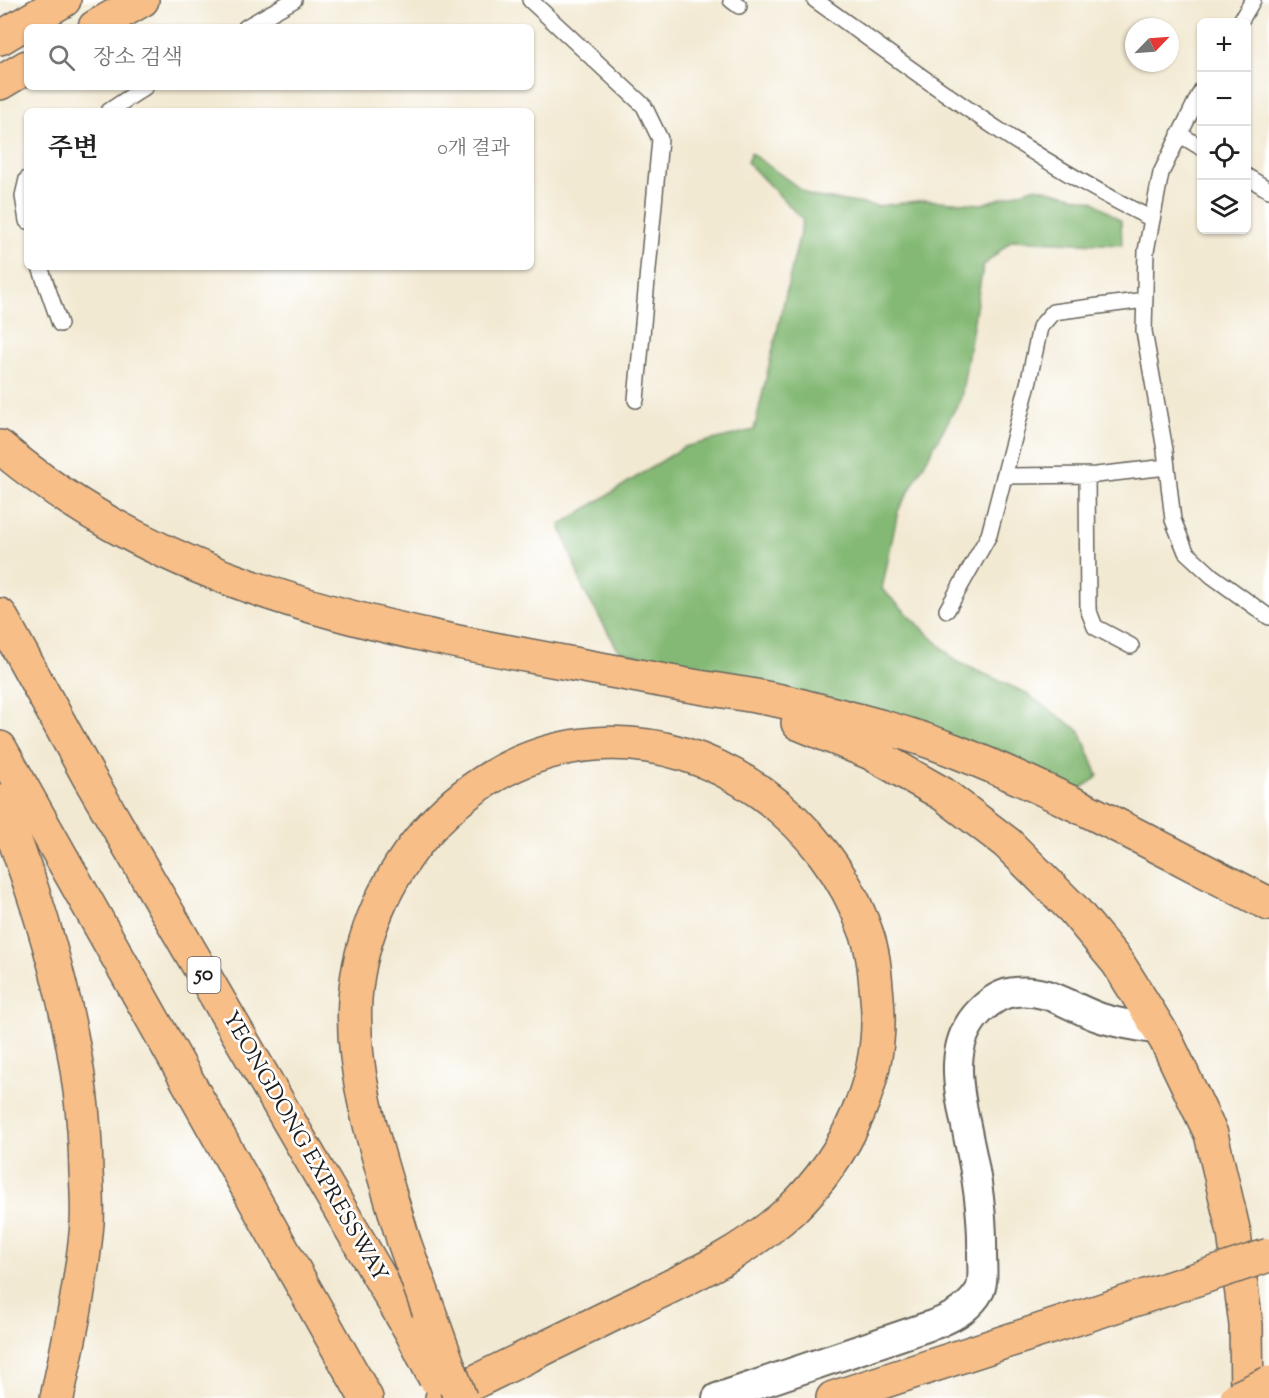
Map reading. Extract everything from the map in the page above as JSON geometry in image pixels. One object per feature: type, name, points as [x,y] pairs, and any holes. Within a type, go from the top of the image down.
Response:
[{"type":"main road","points":[[0,38],[64,0]]},
{"type":"main road","points":[[100,24],[142,0]]},
{"type":"main road","points":[[0,83],[24,69]]},
{"type":"main road","points":[[0,447],[37,478],[99,519],[164,553],[279,598],[358,622],[794,704],[951,749],[1028,781],[1096,814],[1269,904]]},
{"type":"main road","name":"YEONGDONG EXPRESSWAY","points":[[0,615],[90,779],[412,1333],[444,1398]]},
{"type":"main road","points":[[681,684],[785,718],[871,753],[943,794],[1007,843],[1074,910],[1118,963],[1159,1030],[1211,1134],[1234,1233],[1246,1325],[1247,1398]]},
{"type":"main road","points":[[444,1398],[678,1283],[756,1239],[791,1210],[838,1154],[869,1084],[879,1012],[875,970],[868,936],[854,902],[836,869],[789,813],[753,787],[712,763],[661,748],[633,744],[593,744],[558,750],[525,761],[463,796],[411,847],[390,883],[372,923],[360,966],[355,999],[356,1041],[361,1082],[403,1239],[460,1398]]},
{"type":"main road","points":[[0,748],[358,1385]]},
{"type":"main road","points":[[0,801],[53,955],[78,1066],[86,1140],[87,1221],[77,1307],[57,1398]]},
{"type":"main road","points":[[833,1398],[1269,1255]]},
{"type":"main road","points":[[1237,1398],[1269,1383]]},
{"type":"street","points":[[717,1398],[938,1323],[955,1316],[971,1303],[981,1288],[982,1245],[977,1187],[958,1093],[957,1062],[964,1037],[976,1016],[993,999],[1014,992],[1040,992],[1101,1018],[1159,1030]]},
{"type":"lane","points":[[251,24],[294,0]]},
{"type":"lane","points":[[530,0],[645,106],[660,140],[636,399]]},
{"type":"lane","points":[[815,0],[948,95],[1050,163],[1097,192],[1152,219]]},
{"type":"lane","points":[[1242,18],[1253,0]]},
{"type":"lane","points":[[114,108],[140,90]]},
{"type":"lane","points":[[1197,99],[1161,173],[1146,251],[1144,331],[1167,467],[1173,520],[1186,552],[1212,576],[1269,617]]},
{"type":"lane","points":[[1179,134],[1197,145]]},
{"type":"lane","points":[[1251,179],[1269,190]]},
{"type":"lane","points":[[41,270],[60,324]]},
{"type":"lane","points":[[947,610],[988,535],[1040,327],[1053,312],[1145,300]]},
{"type":"lane","points":[[1004,476],[1087,475],[1167,467]]},
{"type":"lane","points":[[1087,475],[1088,609],[1095,627],[1131,646]]},
{"type":"green space","points":[[751,153],[810,196],[878,206],[925,200],[982,204],[1036,187],[1093,201],[1121,221],[1122,245],[1012,240],[983,266],[961,398],[898,511],[882,589],[956,661],[1024,692],[1080,731],[1098,776],[1077,792],[742,683],[619,651],[584,591],[560,525],[684,447],[754,430],[803,220],[747,162]]}]
